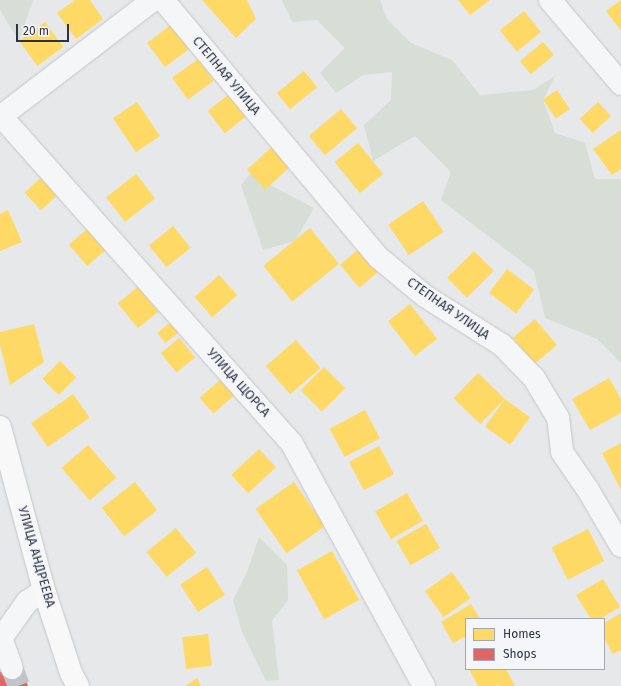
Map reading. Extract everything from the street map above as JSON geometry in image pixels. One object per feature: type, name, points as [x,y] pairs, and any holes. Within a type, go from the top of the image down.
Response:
[{"type":"main road","name":"УЛИЦА АНДРЕЕВА","points":[[1,439],[44,590],[71,673],[78,686]]},
{"type":"street","points":[[1,116],[153,0]]},
{"type":"street","name":"СТЕПНАЯ УЛИЦА","points":[[163,0],[379,258],[425,296],[502,345],[534,378],[558,418],[562,452],[588,490],[621,546]]},
{"type":"street","points":[[550,0],[621,84]]},
{"type":"street","name":"УЛИЦА ЩОРСА","points":[[1,116],[292,444],[424,686]]},
{"type":"street","points":[[12,668],[1,639],[27,602],[44,590]]},
{"type":"shaded area","points":[[0,0],[33,0],[19,41],[0,10]]},
{"type":"shaded area","points":[[282,0],[380,0],[387,19],[411,43],[452,60],[480,95],[533,90],[555,76],[543,100],[555,133],[585,143],[595,179],[621,179],[621,363],[597,339],[545,318],[534,271],[441,200],[451,172],[415,136],[373,161],[364,125],[391,100],[392,72],[363,75],[336,93],[320,73],[345,48],[317,20],[292,22]]},
{"type":"shaded area","points":[[250,174],[314,208],[295,241],[263,250],[241,185]]},
{"type":"shaded area","points":[[259,537],[287,565],[288,600],[272,621],[279,680],[266,681],[242,632],[233,600],[247,572]]},
{"type":"building: Homes","points":[[75,0],[90,0],[103,19],[76,39],[57,13]]},
{"type":"building: Homes","points":[[202,0],[247,0],[256,19],[236,38]]},
{"type":"building: Homes","points":[[458,0],[490,0],[470,15]]},
{"type":"building: Homes","points":[[621,0],[621,31],[606,11]]},
{"type":"building: Homes","points":[[524,11],[541,32],[517,51],[500,31]]},
{"type":"building: Homes","points":[[45,22],[63,47],[37,66],[19,41]]},
{"type":"building: Homes","points":[[171,25],[189,49],[165,67],[147,43]]},
{"type":"building: Homes","points":[[543,42],[554,55],[531,74],[520,61]]},
{"type":"building: Homes","points":[[198,59],[214,81],[188,100],[172,78]]},
{"type":"building: Homes","points":[[304,71],[317,87],[290,109],[277,93]]},
{"type":"building: Homes","points":[[557,90],[570,109],[556,119],[543,100]]},
{"type":"building: Homes","points":[[232,92],[249,114],[225,133],[208,111]]},
{"type":"building: Homes","points":[[137,102],[160,136],[136,152],[113,118]]},
{"type":"building: Homes","points":[[598,102],[611,116],[593,133],[580,119]]},
{"type":"building: Homes","points":[[341,109],[357,128],[325,155],[309,136]]},
{"type":"building: Homes","points":[[621,130],[621,169],[612,175],[593,149]]},
{"type":"building: Homes","points":[[358,143],[383,174],[360,193],[335,162]]},
{"type":"building: Homes","points":[[273,146],[291,166],[265,189],[247,169]]},
{"type":"building: Homes","points":[[136,174],[155,198],[125,222],[106,197]]},
{"type":"building: Homes","points":[[44,175],[60,193],[41,210],[25,192]]},
{"type":"building: Homes","points":[[423,201],[444,232],[409,255],[388,224]]},
{"type":"building: Homes","points":[[8,210],[22,242],[0,251],[0,214]]},
{"type":"building: Homes","points":[[173,226],[191,248],[167,267],[149,246]]},
{"type":"building: Homes","points":[[310,228],[339,264],[292,302],[263,266]]},
{"type":"building: Homes","points":[[87,229],[105,250],[87,266],[69,245]]},
{"type":"building: Homes","points":[[360,248],[379,271],[359,288],[340,265]]},
{"type":"building: Homes","points":[[474,251],[494,271],[467,298],[447,278]]},
{"type":"building: Homes","points":[[507,269],[534,289],[516,313],[489,293]]},
{"type":"building: Homes","points":[[219,275],[237,295],[213,317],[194,297]]},
{"type":"building: Homes","points":[[138,287],[158,312],[138,328],[118,303]]},
{"type":"building: Homes","points":[[410,304],[437,339],[415,356],[388,321]]},
{"type":"building: Homes","points":[[535,319],[557,345],[535,364],[513,338]]},
{"type":"building: Homes","points":[[172,321],[180,331],[165,343],[157,333]]},
{"type":"building: Homes","points":[[34,324],[44,362],[10,385],[0,345],[0,332]]},
{"type":"building: Homes","points":[[179,338],[195,357],[177,373],[161,353]]},
{"type":"building: Homes","points":[[296,340],[320,368],[290,394],[266,366]]},
{"type":"building: Homes","points":[[60,361],[76,377],[59,395],[42,379]]},
{"type":"building: Homes","points":[[324,367],[345,388],[322,412],[301,390]]},
{"type":"building: Homes","points":[[478,373],[505,399],[480,424],[454,398]]},
{"type":"building: Homes","points":[[609,378],[621,399],[621,413],[590,430],[572,399]]},
{"type":"building: Homes","points":[[220,380],[234,396],[213,414],[200,398]]},
{"type":"building: Homes","points":[[73,394],[90,418],[48,447],[31,423]]},
{"type":"building: Homes","points":[[505,399],[530,417],[510,445],[485,427]]},
{"type":"building: Homes","points":[[365,410],[380,438],[345,457],[330,429]]},
{"type":"building: Homes","points":[[621,443],[621,490],[602,453]]},
{"type":"building: Homes","points":[[88,445],[116,477],[90,500],[62,468]]},
{"type":"building: Homes","points":[[379,446],[394,474],[364,490],[349,462]]},
{"type":"building: Homes","points":[[259,449],[276,467],[248,493],[231,475]]},
{"type":"building: Homes","points":[[135,482],[157,510],[124,536],[102,508]]},
{"type":"building: Homes","points":[[294,482],[325,526],[286,553],[255,509]]},
{"type":"building: Homes","points":[[407,493],[423,521],[391,539],[375,512]]},
{"type":"building: Homes","points":[[426,524],[440,548],[411,565],[397,541]]},
{"type":"building: Homes","points":[[176,528],[196,553],[167,577],[146,552]]},
{"type":"building: Homes","points":[[588,529],[604,561],[568,580],[551,548]]},
{"type":"building: Homes","points":[[332,551],[359,600],[324,619],[297,570]]},
{"type":"building: Homes","points":[[207,567],[225,595],[198,612],[180,584]]},
{"type":"building: Homes","points":[[452,572],[470,598],[443,617],[425,591]]},
{"type":"building: Homes","points":[[603,579],[620,607],[602,618],[590,618],[576,595]]},
{"type":"building: Homes","points":[[471,604],[479,618],[465,618],[465,637],[453,643],[441,622]]},
{"type":"building: Homes","points":[[621,613],[621,650],[613,654],[605,640],[605,622]]},
{"type":"building: Homes","points":[[208,634],[212,666],[186,669],[182,637]]},
{"type":"building: Homes","points":[[470,670],[507,670],[515,686],[497,686],[503,682],[495,686],[478,686]]},
{"type":"building: Homes","points":[[197,678],[201,686],[185,686]]},
{"type":"building: Shops","points":[[20,665],[28,686],[0,686],[0,672]]},
{"type":"tunnel","points":[[12,668],[19,686]]}]
